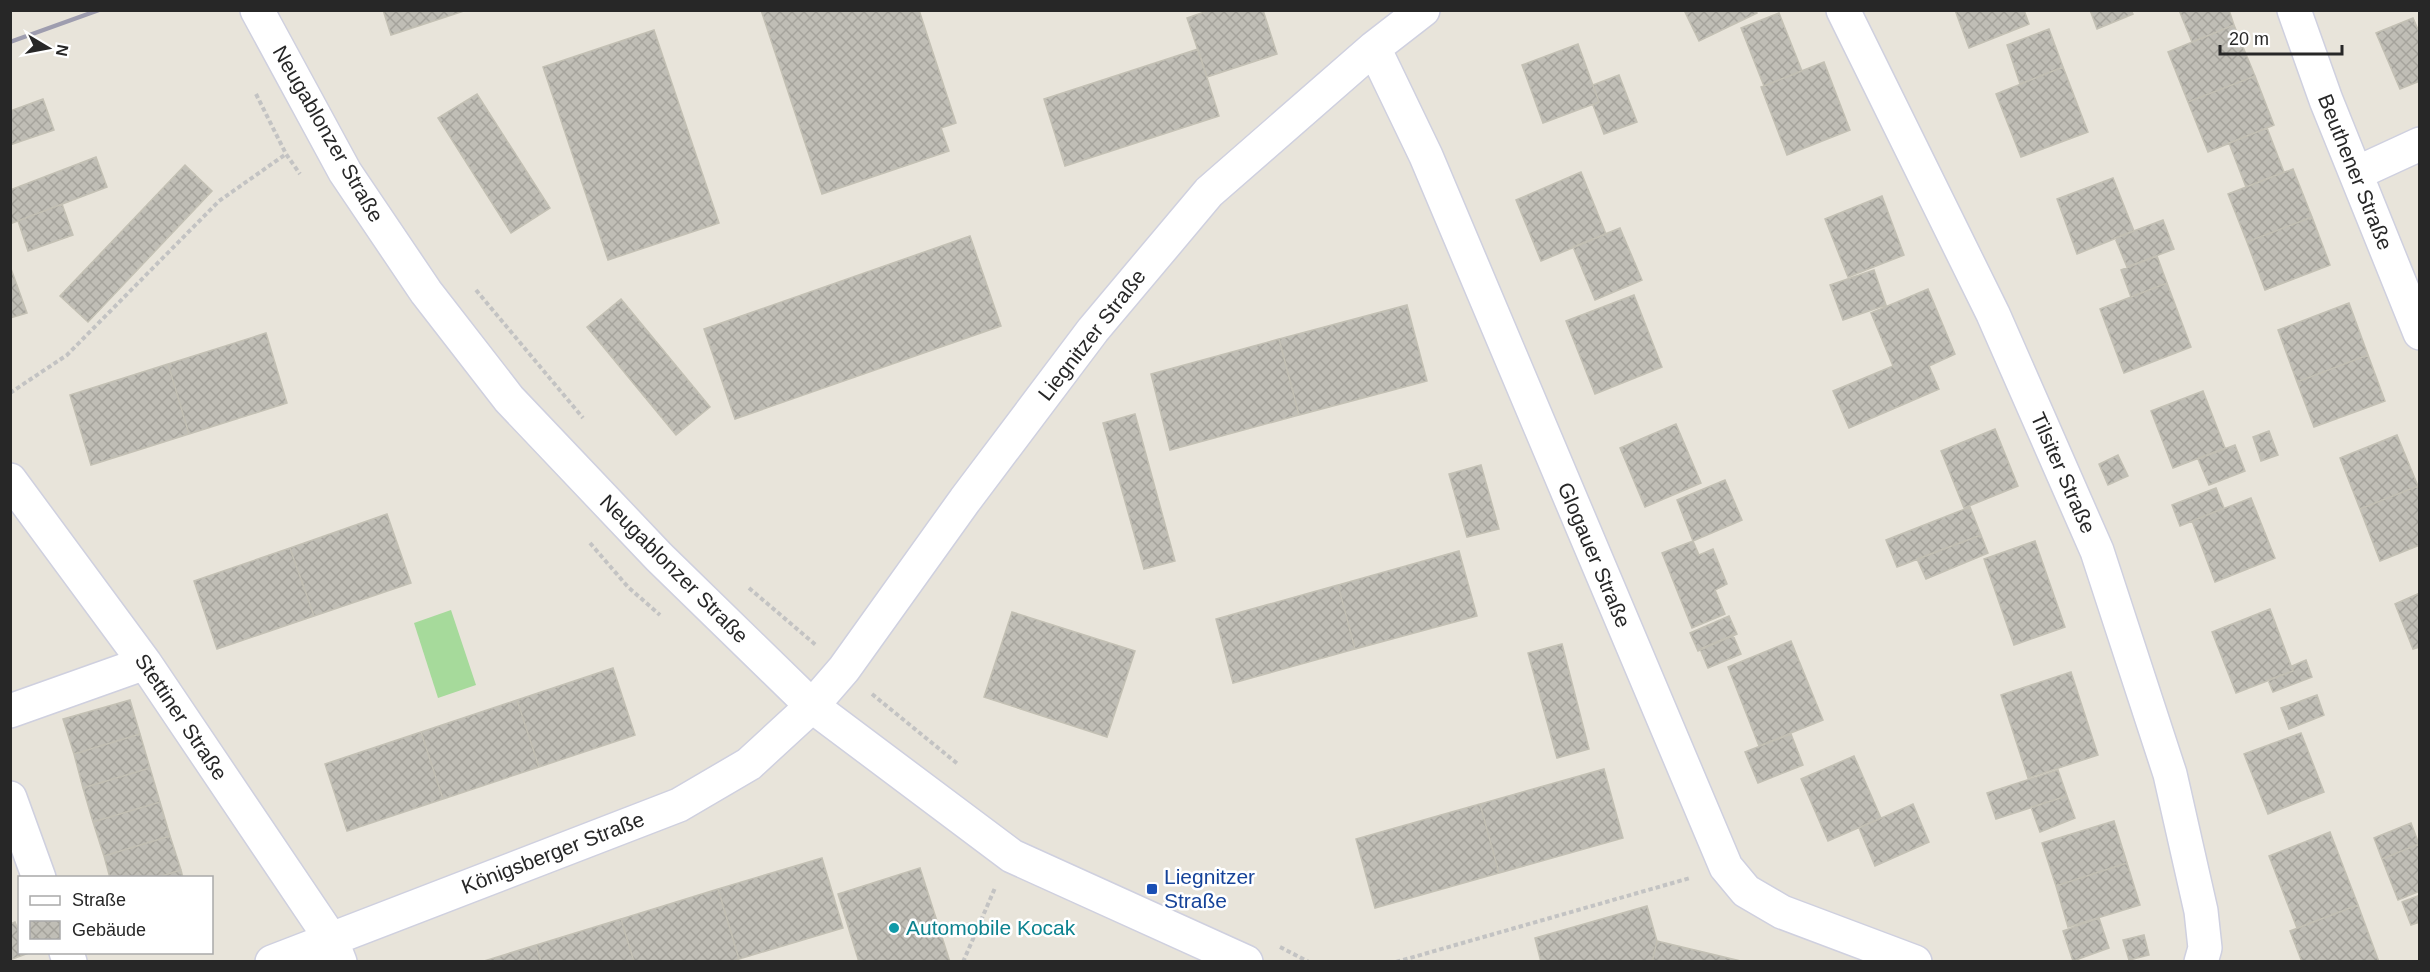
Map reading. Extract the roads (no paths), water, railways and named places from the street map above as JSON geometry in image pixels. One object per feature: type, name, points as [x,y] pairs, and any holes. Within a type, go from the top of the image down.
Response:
[{"type":"street","name":"Neugablonzer Straße","points":[[257,10],[345,172],[426,292],[509,399],[659,557],[812,706],[1012,855],[1246,962]]},
{"type":"street","name":"Liegnitzer Straße","points":[[812,706],[844,669],[965,500],[1093,330],[1209,192],[1374,48],[1423,10]]},
{"type":"street","name":"Tilsiter Straße","points":[[1844,10],[1993,314],[2097,551],[2170,774],[2201,911],[2205,948],[2201,962]]},
{"type":"street","name":"Beuthener Straße","points":[[2294,10],[2326,100],[2420,333]]},
{"type":"street","name":"Glogauer Straße","points":[[1374,48],[1426,156],[1726,867],[1746,891],[1782,912],[1915,962]]},
{"type":"street","points":[[2357,173],[2420,144]]},
{"type":"street","name":"Stettiner Straße","points":[[10,480],[145,663],[335,950]]},
{"type":"street","points":[[10,711],[145,663]]},
{"type":"street","name":"Königsberger Straße","points":[[272,962],[335,950],[679,805],[749,764],[812,706]]},
{"type":"street","points":[[10,798],[38,876]]},
{"type":"railway","points":[[10,42],[99,10]]},
{"type":"place","name":"Liegnitzer Straße","points":[[1152,889]]},
{"type":"place","name":"Automobile Kocak","points":[[894,928]]}]
